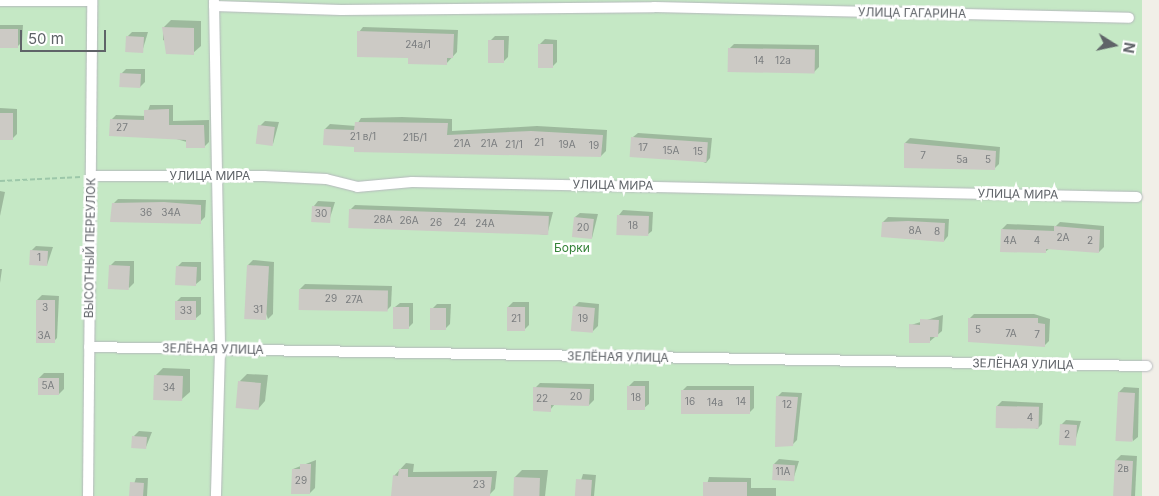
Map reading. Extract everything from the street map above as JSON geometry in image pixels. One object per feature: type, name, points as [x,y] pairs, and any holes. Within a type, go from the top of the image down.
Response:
[{"type":"street","points":[[0,1],[92,0]]},
{"type":"street","name":"ВЫСОТНЫЙ ПЕРЕУЛОК","points":[[88,496],[92,0]]},
{"type":"street","points":[[214,3],[220,350],[216,496]]},
{"type":"street","name":"УЛИЦА ГАГАРИНА","points":[[214,3],[341,10],[654,7],[1129,18]]},
{"type":"street","name":"УЛИЦА МИРА","points":[[91,176],[326,179],[357,186],[432,183],[1137,197]]},
{"type":"street","name":"ЗЕЛЁНАЯ УЛИЦА","points":[[89,347],[1147,366]]},
{"type":"path","points":[[0,181],[91,176]]},
{"type":"green space","name":"Борки","points":[[0,0],[1142,0],[1142,496],[0,496]]},
{"type":"building","points":[[162,27],[194,28],[194,55],[166,54]]},
{"type":"building","points":[[0,29],[18,29],[18,48],[0,48]]},
{"type":"building","points":[[357,31],[454,34],[453,58],[447,58],[447,65],[408,64],[408,58],[357,57]]},
{"type":"building","points":[[126,36],[144,37],[143,53],[125,52]]},
{"type":"building","points":[[488,40],[504,40],[504,63],[488,63]]},
{"type":"building","points":[[538,44],[553,44],[553,68],[538,68]]},
{"type":"building","points":[[728,48],[815,50],[815,74],[728,72]]},
{"type":"building","points":[[120,73],[141,74],[140,88],[119,87]]},
{"type":"building","points":[[169,109],[169,125],[204,125],[205,148],[186,148],[186,140],[109,136],[110,119],[144,120],[144,110]]},
{"type":"building","points":[[0,113],[13,113],[13,140],[0,140]]},
{"type":"building","points":[[355,122],[448,123],[447,135],[531,131],[603,135],[601,157],[354,152],[354,147],[323,145],[324,129],[354,130]]},
{"type":"building","points":[[258,125],[275,127],[273,146],[256,144]]},
{"type":"building","points":[[631,137],[708,142],[706,162],[630,157]]},
{"type":"building","points":[[904,143],[996,151],[995,170],[904,168]]},
{"type":"building","points":[[164,202],[201,205],[201,224],[110,222],[112,203]]},
{"type":"building","points":[[312,206],[331,207],[330,223],[311,222]]},
{"type":"building","points":[[349,209],[549,216],[548,235],[348,228]]},
{"type":"building","points":[[617,215],[649,216],[648,236],[616,235]]},
{"type":"building","points":[[574,217],[594,219],[592,239],[572,237]]},
{"type":"building","points":[[882,222],[945,223],[944,242],[881,237]]},
{"type":"building","points":[[1054,226],[1100,230],[1099,253],[1046,249],[1046,253],[1000,252],[1001,229],[1054,231]]},
{"type":"building","points":[[30,250],[48,251],[47,266],[29,265]]},
{"type":"building","points":[[109,265],[130,266],[129,290],[108,289]]},
{"type":"building","points":[[247,265],[269,266],[266,320],[244,319]]},
{"type":"building","points":[[176,266],[197,267],[196,286],[175,285]]},
{"type":"building","points":[[299,289],[388,291],[388,312],[299,310]]},
{"type":"building","points":[[36,300],[55,300],[55,343],[36,343]]},
{"type":"building","points":[[175,301],[196,301],[196,320],[175,320]]},
{"type":"building","points":[[573,306],[595,308],[593,333],[571,331]]},
{"type":"building","points":[[393,307],[409,307],[409,329],[393,329]]},
{"type":"building","points":[[507,307],[525,307],[525,331],[507,331]]},
{"type":"building","points":[[430,308],[446,308],[446,330],[430,330]]},
{"type":"building","points":[[968,318],[1038,318],[1038,323],[1045,324],[1045,347],[968,342]]},
{"type":"building","points":[[920,319],[939,320],[938,337],[930,337],[930,343],[909,343],[909,324],[920,325]]},
{"type":"building","points":[[154,375],[183,376],[182,401],[153,400]]},
{"type":"building","points":[[38,378],[59,378],[59,395],[38,395]]},
{"type":"building","points":[[238,381],[261,383],[259,410],[236,408]]},
{"type":"building","points":[[627,386],[645,386],[645,410],[627,410]]},
{"type":"building","points":[[533,387],[590,389],[589,406],[551,405],[551,412],[533,411]]},
{"type":"building","points":[[681,390],[750,390],[750,414],[681,414]]},
{"type":"building","points":[[1118,392],[1135,393],[1132,442],[1115,441]]},
{"type":"building","points":[[776,396],[798,397],[793,446],[775,447]]},
{"type":"building","points":[[996,406],[1039,407],[1039,429],[996,428]]},
{"type":"building","points":[[1060,424],[1077,425],[1076,446],[1059,445]]},
{"type":"building","points":[[132,436],[147,437],[146,449],[131,448]]},
{"type":"building","points":[[1115,460],[1133,461],[1131,496],[1113,496]]},
{"type":"building","points":[[300,464],[311,464],[310,494],[291,494],[292,469],[300,469]]},
{"type":"building","points":[[773,464],[795,465],[794,481],[772,480]]},
{"type":"building","points":[[399,469],[408,469],[408,477],[492,477],[490,496],[391,496],[393,475],[398,476]]},
{"type":"building","points":[[514,477],[540,478],[539,496],[513,496]]},
{"type":"building","points":[[576,479],[592,480],[591,496],[575,496]]},
{"type":"building","points":[[130,482],[144,483],[143,496],[129,496]]},
{"type":"building","points":[[703,482],[747,482],[747,496],[703,496]]}]
